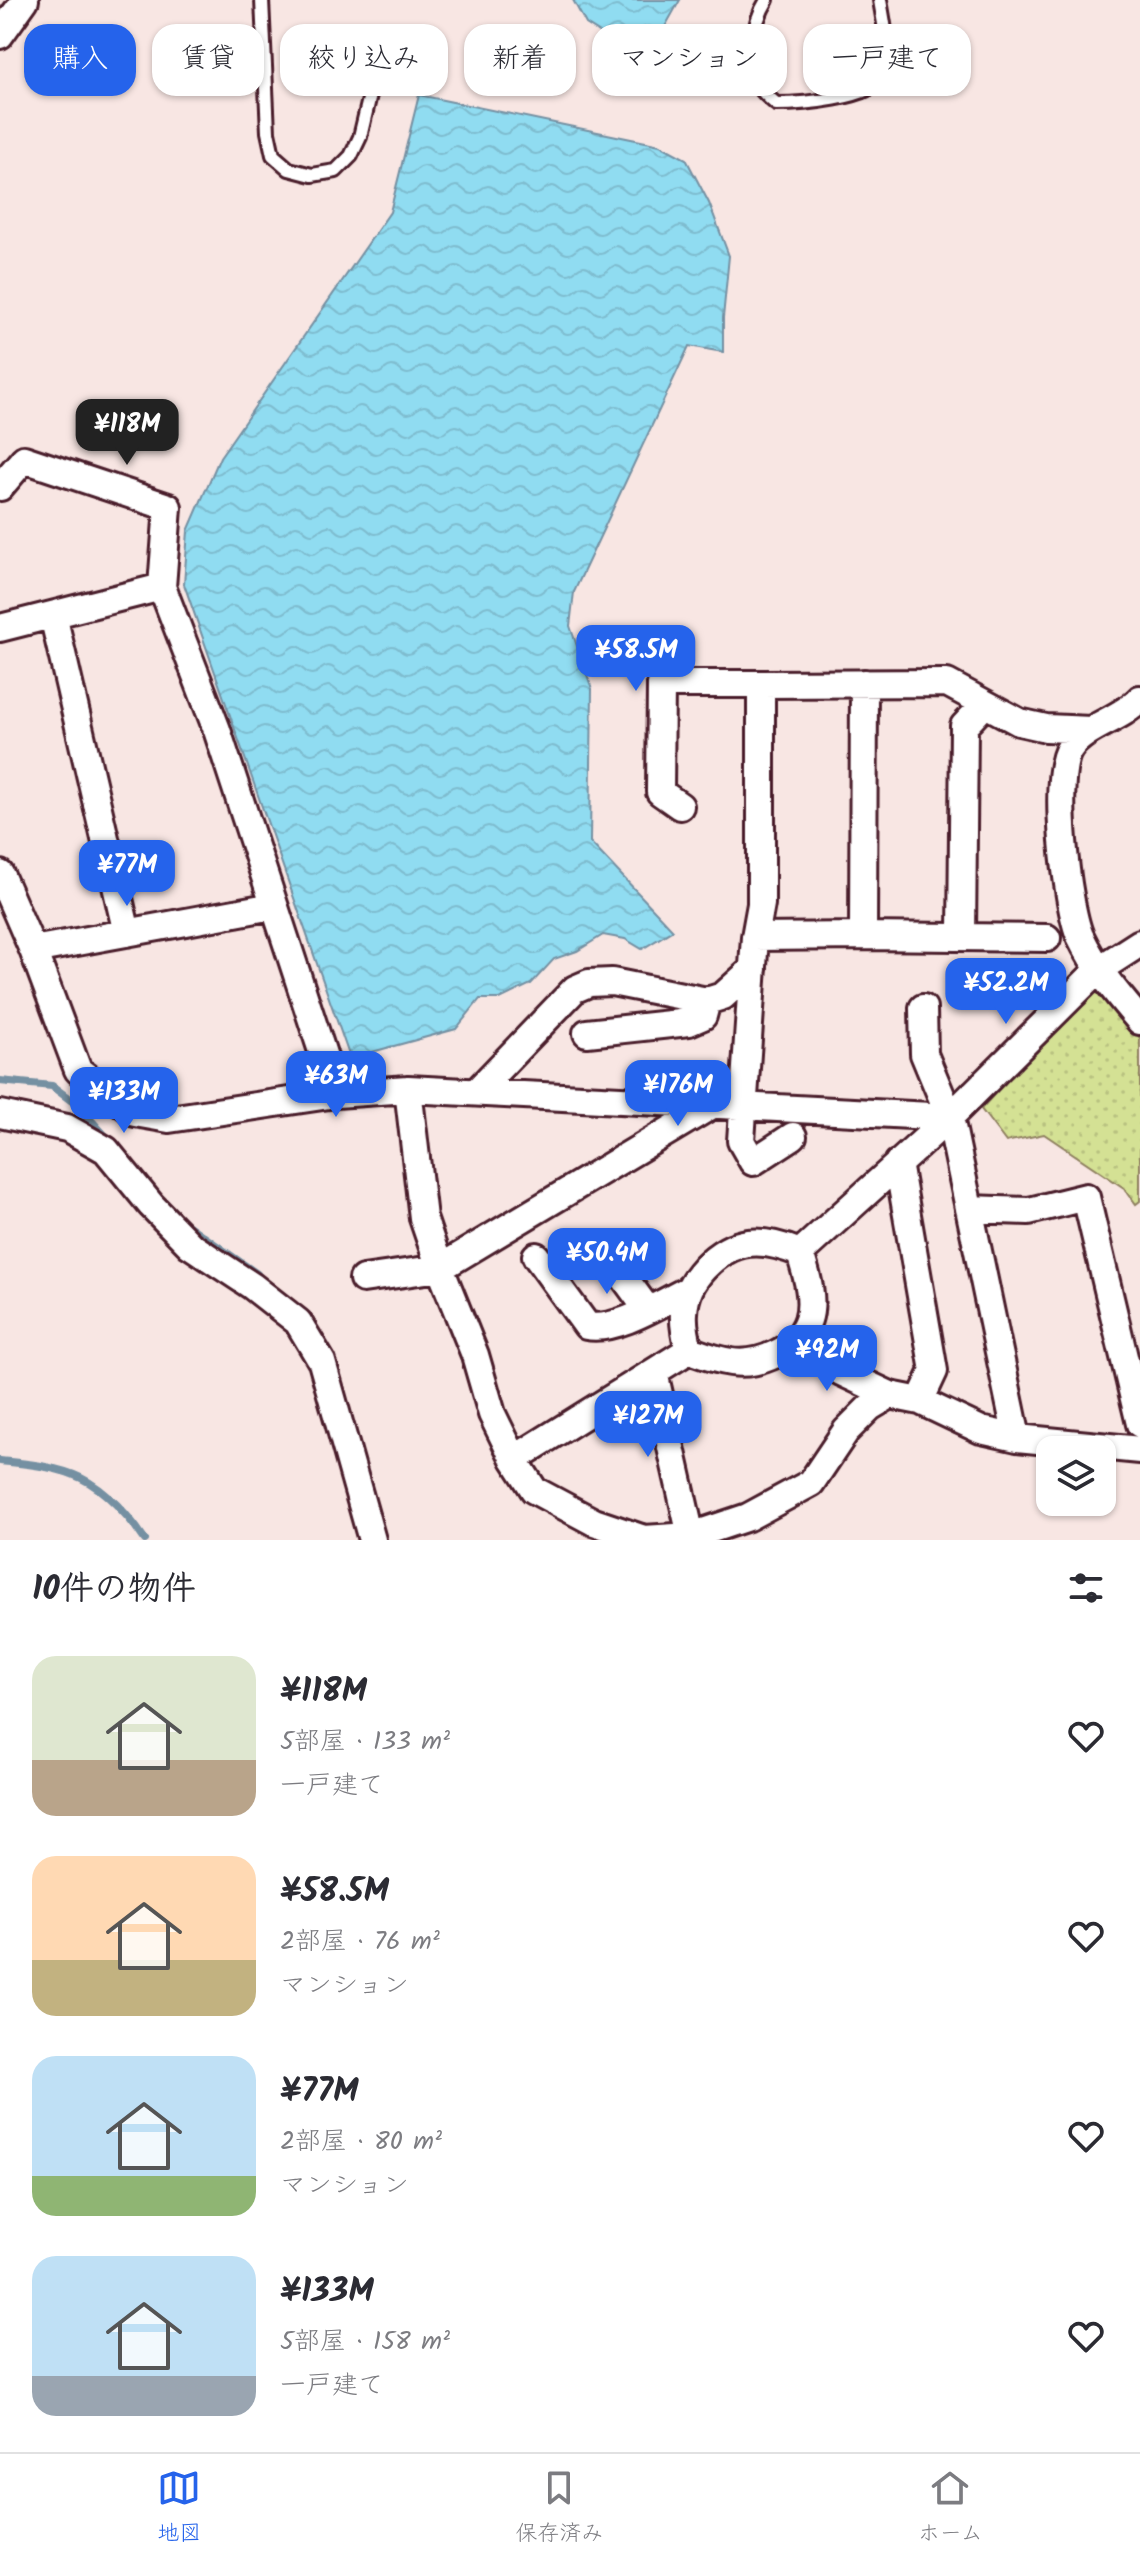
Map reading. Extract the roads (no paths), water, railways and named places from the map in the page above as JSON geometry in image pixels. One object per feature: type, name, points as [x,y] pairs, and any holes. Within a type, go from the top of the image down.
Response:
[{"type":"street","points":[[0,35],[25,0]]},
{"type":"street","points":[[0,487],[24,459],[168,507],[162,587],[217,730],[336,1094]]},
{"type":"street","points":[[0,628],[162,587]]},
{"type":"street","points":[[53,615],[127,933]]},
{"type":"street","points":[[863,936],[864,683]]},
{"type":"street","points":[[680,806],[660,792],[661,684],[947,683],[1019,722],[1046,728],[1091,730]]},
{"type":"street","points":[[761,684],[761,904],[755,937],[741,1141],[753,1162],[793,1136]]},
{"type":"street","points":[[1140,700],[1121,716],[1091,730],[1069,749],[1061,780],[1061,832],[1078,932],[1098,970],[1140,1021]]},
{"type":"street","points":[[962,937],[964,726],[984,705]]},
{"type":"street","points":[[0,874],[33,950],[78,1070],[135,1113],[169,1119],[336,1094],[408,1089],[950,1117]]},
{"type":"street","points":[[33,950],[273,906]]},
{"type":"street","points":[[755,937],[1047,938]]},
{"type":"street","points":[[800,1253],[950,1117],[1098,970],[1140,943]]},
{"type":"street","points":[[476,1092],[575,989],[589,983],[612,982],[707,1001],[723,996],[753,969]]},
{"type":"street","points":[[587,1033],[689,1022],[703,1016],[707,1001]]},
{"type":"street","points":[[923,1008],[924,1054],[950,1117],[1017,1438]]},
{"type":"street","points":[[408,1089],[423,1218],[475,1355],[492,1414],[514,1459],[534,1490],[594,1522],[644,1540],[691,1536],[748,1517],[811,1483],[846,1431],[870,1407],[890,1395]]},
{"type":"street","points":[[363,1279],[440,1268],[712,1105]]},
{"type":"street","points":[[0,1114],[67,1128],[106,1150],[151,1205],[190,1245],[298,1322],[322,1362],[372,1540]]},
{"type":"street","points":[[898,1163],[934,1371],[920,1401]]},
{"type":"street","points":[[969,1209],[1029,1211],[1086,1197],[1128,1328],[1140,1424]]},
{"type":"street","points":[[514,1459],[689,1350],[734,1363],[761,1360],[780,1352],[798,1338],[808,1320],[808,1279],[800,1253],[775,1242],[744,1243],[719,1253],[688,1290],[684,1311],[689,1350]]},
{"type":"street","points":[[607,1254],[647,1309]]},
{"type":"street","points":[[536,1256],[587,1326],[599,1328],[616,1324],[688,1290]]},
{"type":"street","points":[[798,1338],[841,1372],[890,1395],[920,1401],[981,1430],[1017,1438],[1140,1450]]},
{"type":"street","points":[[654,1372],[691,1536]]},
{"type":"lane","points":[[262,0],[268,132],[273,155],[289,169],[312,175],[336,171],[351,156],[360,137],[370,96]]},
{"type":"lane","points":[[767,0],[757,16],[752,50],[759,88],[776,104],[806,104],[874,88],[884,76],[886,53],[880,0]]},
{"type":"water","points":[[573,0],[680,0],[667,24],[592,24],[592,28],[586,24]]},
{"type":"water","points":[[419,96],[424,96],[660,145],[686,159],[709,203],[729,256],[723,352],[689,346],[574,592],[570,626],[592,689],[590,842],[673,930],[642,949],[625,939],[603,935],[577,951],[554,959],[531,984],[500,999],[480,999],[456,1029],[350,1058],[184,584],[188,531],[220,457],[390,212]]},
{"type":"waterway","points":[[0,1081],[52,1086],[76,1104],[109,1140]]},
{"type":"waterway","points":[[183,1222],[257,1274]]},
{"type":"waterway","points":[[0,1461],[52,1468],[81,1478],[117,1505],[145,1540]]}]
